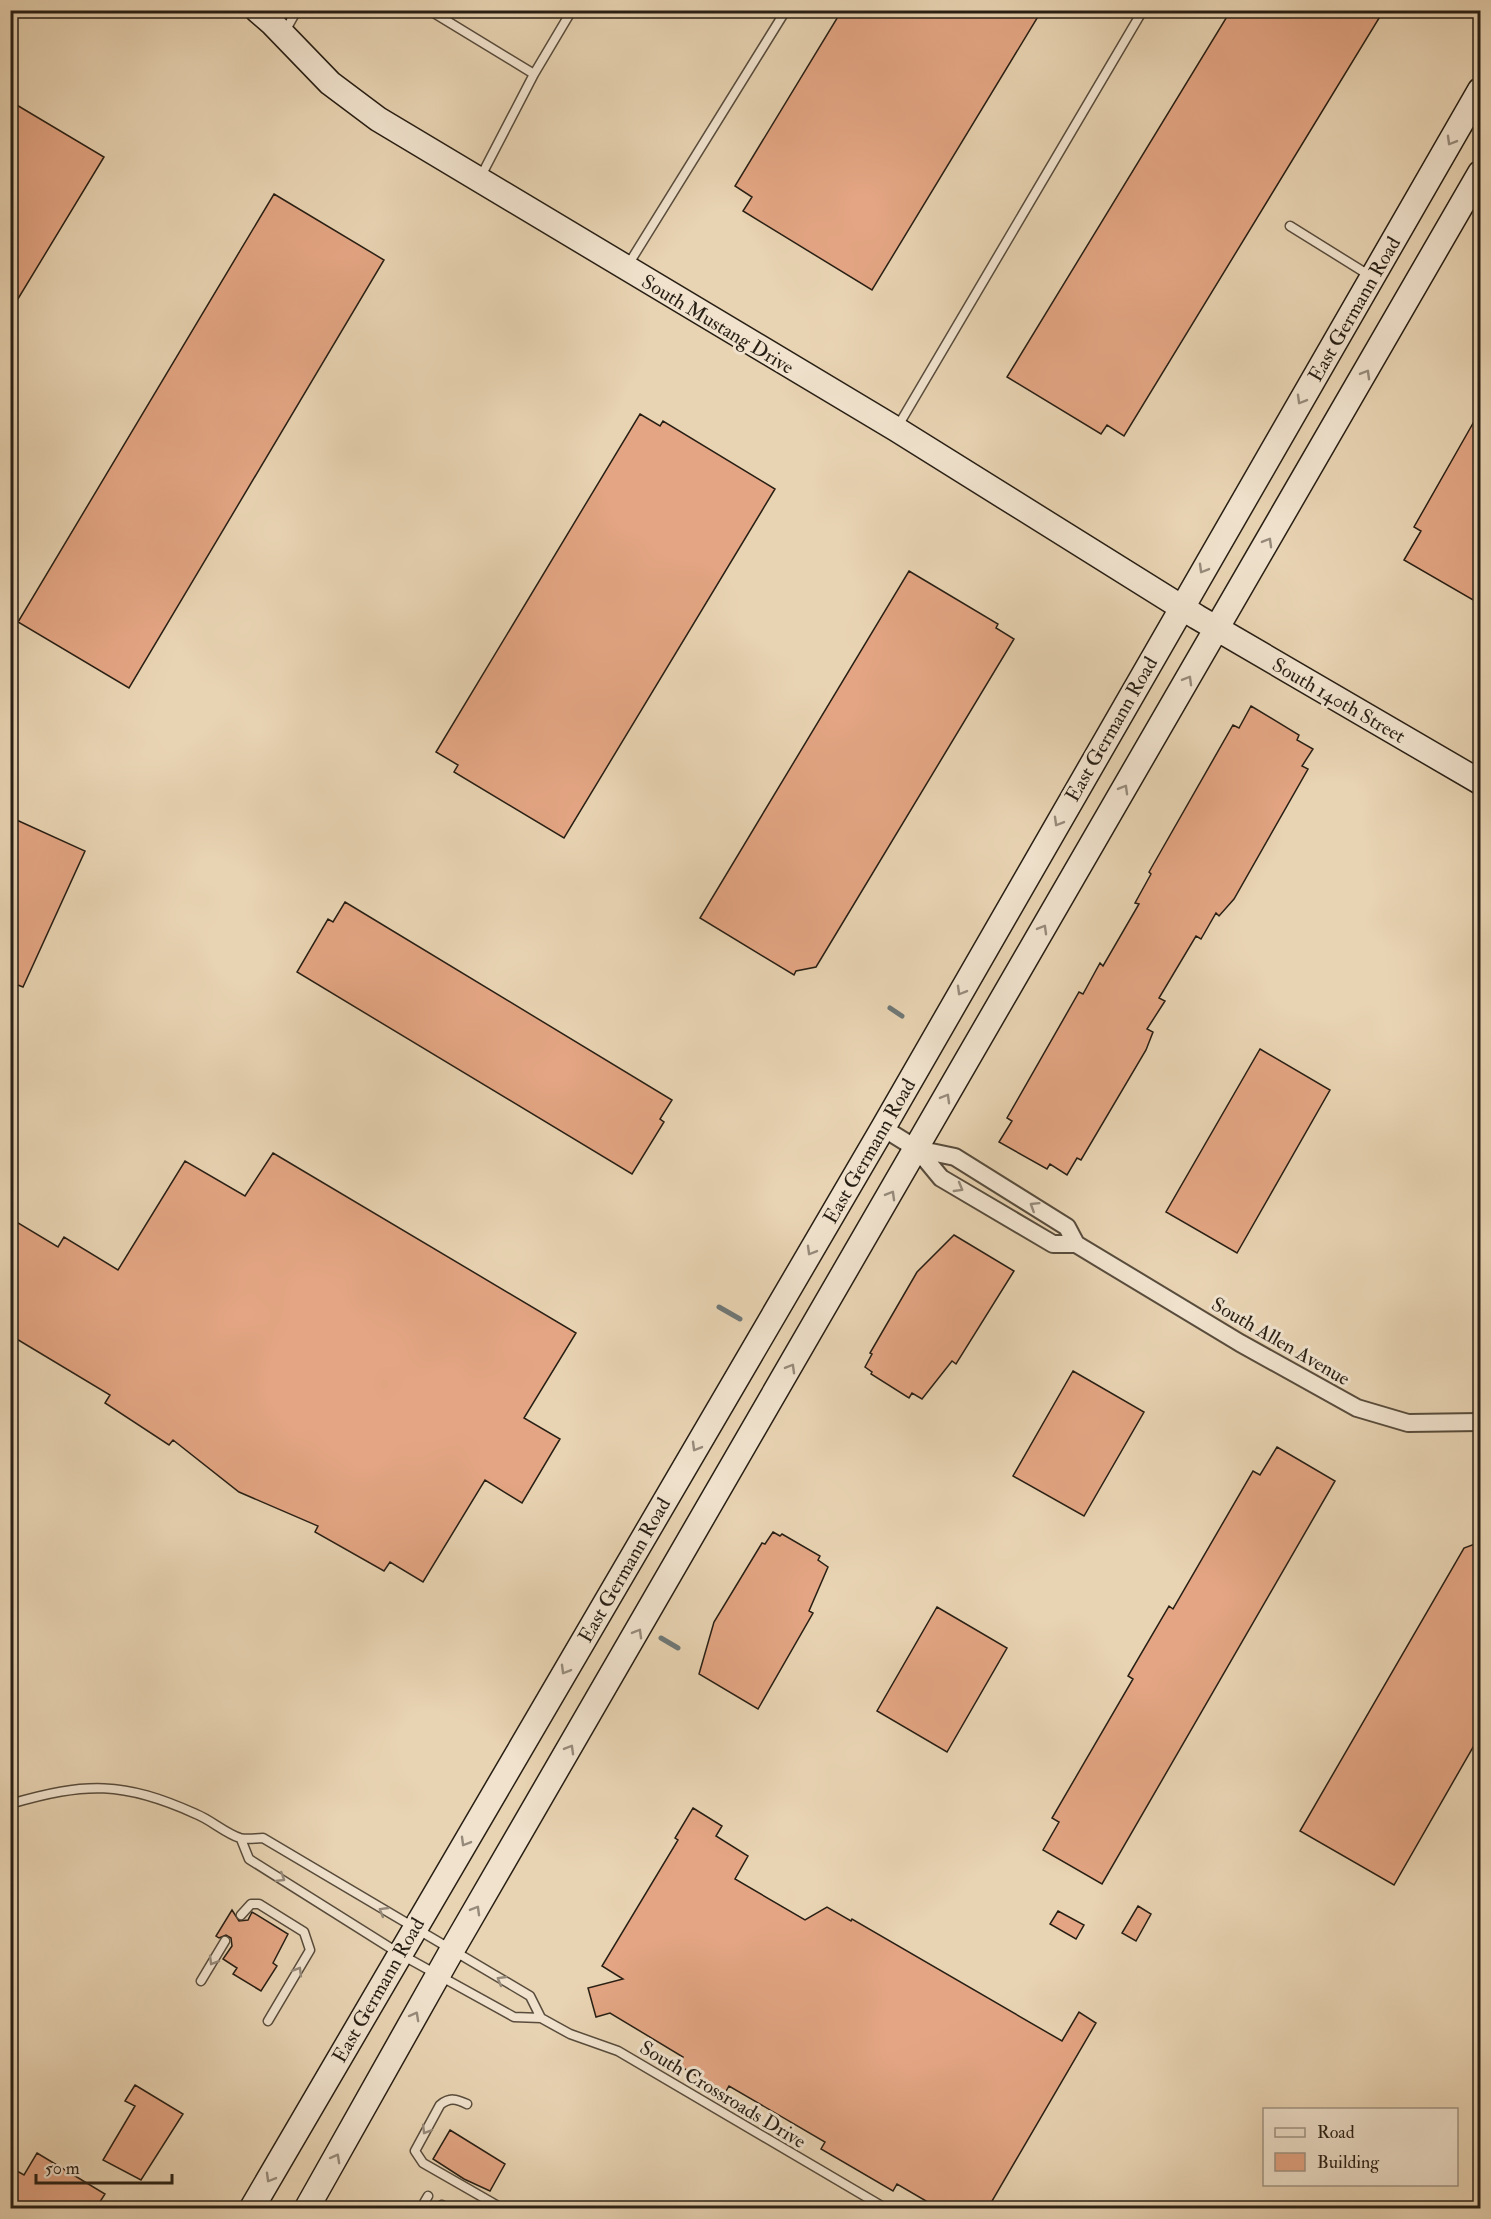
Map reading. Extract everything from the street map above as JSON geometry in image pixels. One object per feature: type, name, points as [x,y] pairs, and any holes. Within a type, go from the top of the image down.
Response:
[{"type":"main road","name":"South Mustang Drive","points":[[257,10],[351,100],[625,269],[896,429],[1189,612]]},
{"type":"main road","name":"East Germann Road","points":[[252,2208],[883,1128],[1189,612],[1372,277],[1480,90]]},
{"type":"main road","name":"East Germann Road","points":[[307,2208],[437,1976],[1480,173]]},
{"type":"main road","name":"South 140th Street","points":[[1189,612],[1480,782]]},
{"type":"street","name":"South Allen Avenue","points":[[883,1128],[917,1149],[941,1178],[1053,1244],[1076,1244]]},
{"type":"street","name":"South Allen Avenue","points":[[917,1149],[955,1157],[1067,1227],[1076,1244],[1240,1343],[1357,1408],[1408,1423],[1480,1422]]},
{"type":"lane","points":[[284,34],[297,10]]},
{"type":"lane","points":[[429,10],[534,74]]},
{"type":"lane","points":[[479,180],[534,74],[572,10]]},
{"type":"lane","points":[[625,269],[786,10]]},
{"type":"lane","points":[[896,429],[1143,10]]},
{"type":"lane","points":[[1290,226],[1372,277]]},
{"type":"lane","name":"South Crossroads Drive","points":[[10,1804],[58,1790],[96,1786],[166,1800],[208,1818],[241,1839],[263,1838],[451,1952],[530,1996],[541,2018]]},
{"type":"lane","name":"South Crossroads Drive","points":[[241,1839],[249,1859],[437,1976],[514,2017],[541,2018],[570,2034],[618,2051],[885,2208]]},
{"type":"lane","points":[[241,1915],[250,1904],[259,1904],[304,1932],[309,1941],[308,1955],[268,2021]]},
{"type":"lane","points":[[201,1981],[225,1941]]},
{"type":"lane","points":[[467,2104],[457,2100],[447,2100],[440,2105],[415,2151],[423,2163],[498,2206]]},
{"type":"lane","points":[[421,2208],[428,2196]]},
{"type":"building","points":[[842,10],[1042,10],[872,290],[743,211],[752,197],[735,186]]},
{"type":"building","points":[[1231,10],[1384,10],[1124,436],[1107,425],[1101,434],[1007,377]]},
{"type":"building","points":[[10,101],[104,157],[10,312]]},
{"type":"building","points":[[274,194],[384,260],[129,688],[18,622]]},
{"type":"building","points":[[1480,411],[1480,604],[1404,560],[1421,531],[1414,527]]},
{"type":"building","points":[[640,414],[660,426],[663,421],[775,489],[564,838],[454,772],[458,765],[436,752]]},
{"type":"building","points":[[909,571],[998,624],[996,628],[1014,639],[816,967],[796,971],[794,975],[700,918]]},
{"type":"building","points":[[1251,706],[1299,735],[1297,740],[1313,749],[1302,766],[1308,769],[1234,899],[1219,916],[1216,913],[1201,939],[1196,936],[1159,998],[1165,1001],[1147,1029],[1153,1032],[1146,1050],[1081,1160],[1077,1158],[1067,1175],[1050,1164],[1047,1169],[999,1142],[1012,1121],[1007,1118],[1079,992],[1083,994],[1100,963],[1103,966],[1139,904],[1135,903],[1151,874],[1149,872],[1233,725],[1239,728]]},
{"type":"building","points":[[10,817],[85,851],[23,987],[10,982]]},
{"type":"building","points":[[345,902],[672,1100],[660,1119],[664,1122],[632,1174],[297,972],[328,919],[333,922]]},
{"type":"building","points":[[1260,1049],[1330,1090],[1237,1253],[1166,1212]]},
{"type":"building","points":[[273,1153],[576,1333],[524,1418],[560,1439],[522,1503],[485,1480],[423,1582],[390,1562],[384,1571],[315,1532],[318,1526],[239,1492],[173,1440],[169,1445],[105,1403],[110,1395],[10,1335],[10,1218],[58,1247],[64,1237],[118,1270],[185,1161],[245,1196]]},
{"type":"building","points":[[954,1235],[1014,1271],[956,1364],[952,1361],[922,1399],[912,1393],[909,1398],[871,1374],[872,1372],[865,1367],[872,1354],[870,1353],[917,1272]]},
{"type":"building","points":[[1073,1371],[1144,1412],[1084,1516],[1013,1476]]},
{"type":"building","points":[[1277,1447],[1335,1481],[1102,1884],[1043,1850],[1059,1822],[1052,1818],[1133,1679],[1128,1676],[1169,1606],[1173,1609],[1253,1471],[1260,1475]]},
{"type":"building","points":[[773,1532],[780,1536],[782,1534],[820,1556],[818,1560],[828,1567],[809,1611],[813,1613],[758,1709],[699,1674],[714,1622],[762,1543],[765,1544]]},
{"type":"building","points":[[1480,1542],[1480,1735],[1394,1885],[1300,1831],[1464,1548]]},
{"type":"building","points":[[937,1607],[1007,1648],[947,1752],[877,1711]]},
{"type":"building","points":[[693,1808],[722,1826],[716,1836],[748,1856],[735,1879],[805,1920],[827,1907],[851,1921],[852,1919],[1062,2041],[1079,2012],[1096,2023],[988,2208],[938,2208],[897,2184],[893,2191],[821,2149],[825,2142],[729,2086],[725,2093],[678,2065],[683,2057],[610,2013],[596,2017],[588,1988],[623,1979],[602,1966],[678,1840],[675,1838]]},
{"type":"building","points":[[1138,1906],[1151,1914],[1136,1941],[1122,1933]]},
{"type":"building","points":[[232,1910],[239,1921],[248,1920],[252,1912],[288,1934],[273,1963],[277,1966],[261,1991],[233,1974],[237,1968],[223,1959],[232,1946],[231,1938],[226,1935],[219,1938],[216,1936]]},
{"type":"building","points":[[1058,1911],[1084,1925],[1076,1939],[1050,1924]]},
{"type":"building","points":[[135,2085],[183,2114],[141,2180],[103,2160],[135,2106],[125,2101]]},
{"type":"building","points":[[450,2130],[505,2164],[490,2191],[464,2179],[433,2159]]},
{"type":"building","points":[[37,2153],[105,2194],[96,2208],[10,2208],[10,2181],[17,2171],[24,2175]]},
{"type":"waterway","points":[[890,1008],[902,1016]]},
{"type":"waterway","points":[[719,1307],[740,1319]]},
{"type":"waterway","points":[[661,1638],[678,1648]]}]
